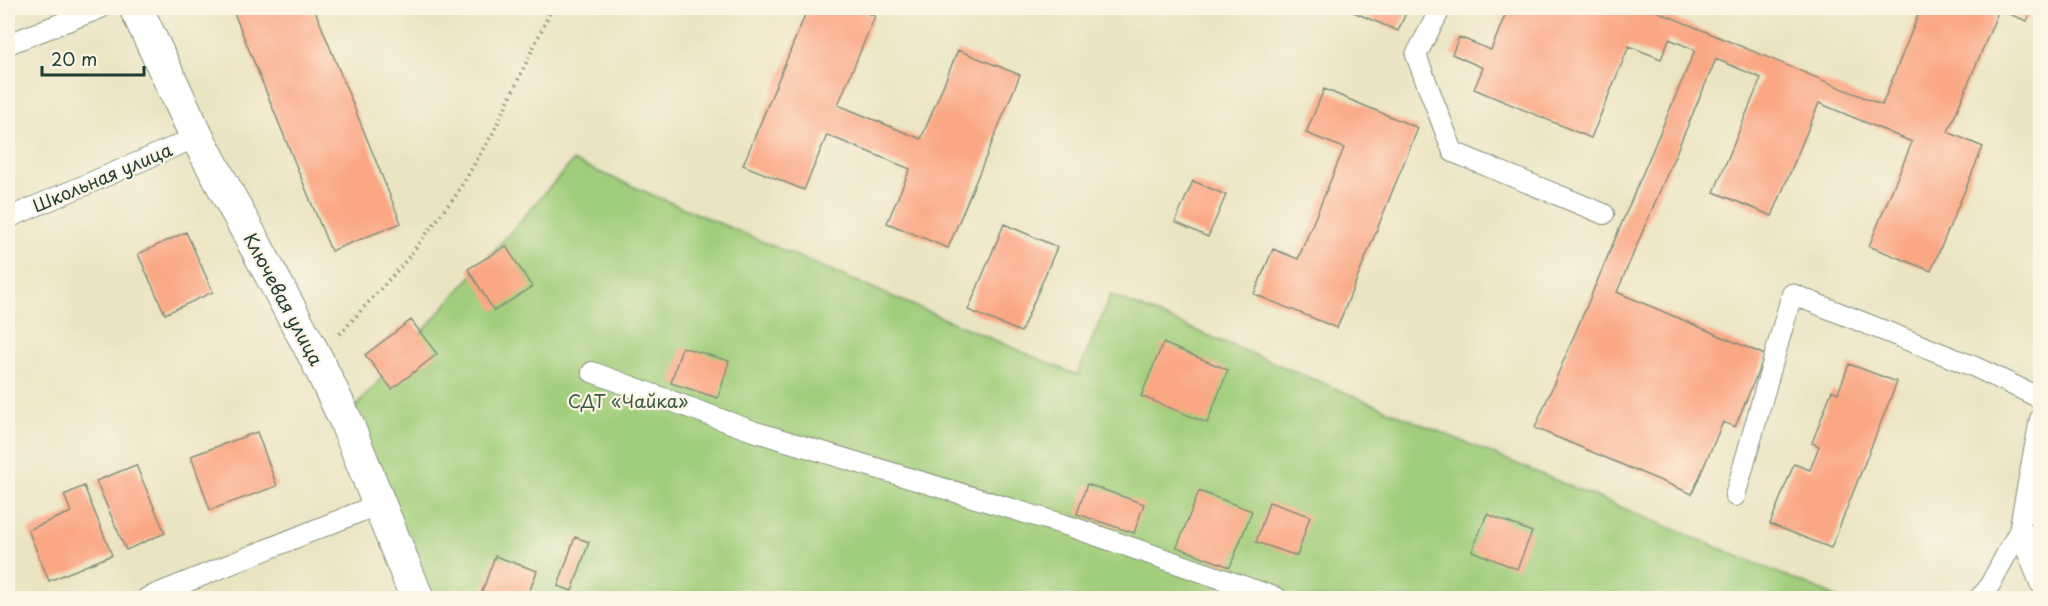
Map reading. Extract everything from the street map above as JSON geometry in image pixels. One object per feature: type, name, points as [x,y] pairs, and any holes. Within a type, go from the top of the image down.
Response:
[{"type":"street","name":"Ключевая улица","points":[[136,8],[197,137],[317,360],[345,419],[417,598]]},
{"type":"lane","points":[[8,44],[101,8]]},
{"type":"lane","points":[[1441,8],[1416,55],[1453,152],[1604,214]]},
{"type":"lane","name":"Школьная улица","points":[[8,218],[197,137]]},
{"type":"lane","points":[[1735,496],[1792,294],[1975,367],[2040,398]]},
{"type":"lane","points":[[592,372],[753,430],[1072,527],[1234,591],[1277,598]]},
{"type":"lane","points":[[1984,596],[2019,531],[2040,419]]},
{"type":"lane","points":[[147,598],[379,504]]},
{"type":"lane","points":[[2019,531],[2040,540]]},
{"type":"lane","points":[[2019,531],[2040,583]]},
{"type":"path","points":[[317,360],[404,263],[456,195],[494,131],[552,8]]},
{"type":"green space","name":"СДТ «Чайка»","points":[[573,161],[1077,375],[1111,295],[1839,598],[417,598],[345,419]]},
{"type":"building","points":[[232,8],[314,8],[401,223],[331,251]]},
{"type":"building","points":[[808,8],[854,8],[875,16],[838,105],[921,139],[958,50],[1020,75],[948,248],[887,223],[910,169],[827,135],[804,190],[743,165]]},
{"type":"building","points":[[1344,8],[1408,8],[1398,31]]},
{"type":"building","points":[[1508,8],[1649,8],[1882,105],[1921,8],[2033,8],[2027,21],[1999,10],[1948,132],[1983,147],[1931,271],[1869,246],[1912,142],[1819,103],[1772,216],[1714,192],[1761,78],[1716,59],[1617,292],[1765,355],[1735,427],[1723,422],[1692,494],[1535,428],[1695,50],[1669,39],[1661,59],[1629,46],[1591,138],[1474,89],[1483,68],[1452,54],[1459,37],[1491,50]]},
{"type":"building","points":[[1324,89],[1418,128],[1337,328],[1254,294],[1273,249],[1298,259],[1344,148],[1306,133]]},
{"type":"building","points":[[1193,181],[1226,195],[1208,237],[1175,222]]},
{"type":"building","points":[[1004,224],[1057,247],[1021,332],[968,310]]},
{"type":"building","points":[[186,232],[213,292],[165,314],[138,254]]},
{"type":"building","points":[[506,246],[532,287],[494,311],[468,269]]},
{"type":"building","points":[[411,320],[437,354],[392,389],[365,355]]},
{"type":"building","points":[[1163,343],[1228,370],[1207,423],[1141,396]]},
{"type":"building","points":[[682,347],[729,361],[718,398],[671,383]]},
{"type":"building","points":[[8,349],[13,363],[8,365]]},
{"type":"building","points":[[1849,364],[1897,382],[1831,548],[1770,524],[1794,464],[1810,470],[1819,446],[1812,443],[1832,390],[1838,393]]},
{"type":"building","points":[[257,432],[277,486],[210,510],[191,456]]},
{"type":"building","points":[[136,465],[165,533],[126,550],[96,481]]},
{"type":"building","points":[[1087,484],[1144,504],[1134,533],[1077,514]]},
{"type":"building","points":[[84,486],[112,555],[49,581],[28,530],[71,512],[64,495]]},
{"type":"building","points":[[1199,491],[1252,511],[1230,567],[1177,547]]},
{"type":"building","points":[[1269,502],[1310,516],[1297,556],[1256,542]]},
{"type":"building","points":[[1487,514],[1532,532],[1517,569],[1472,551]]},
{"type":"building","points":[[575,537],[589,542],[572,591],[558,586]]},
{"type":"building","points":[[495,556],[537,571],[527,598],[480,597]]}]
